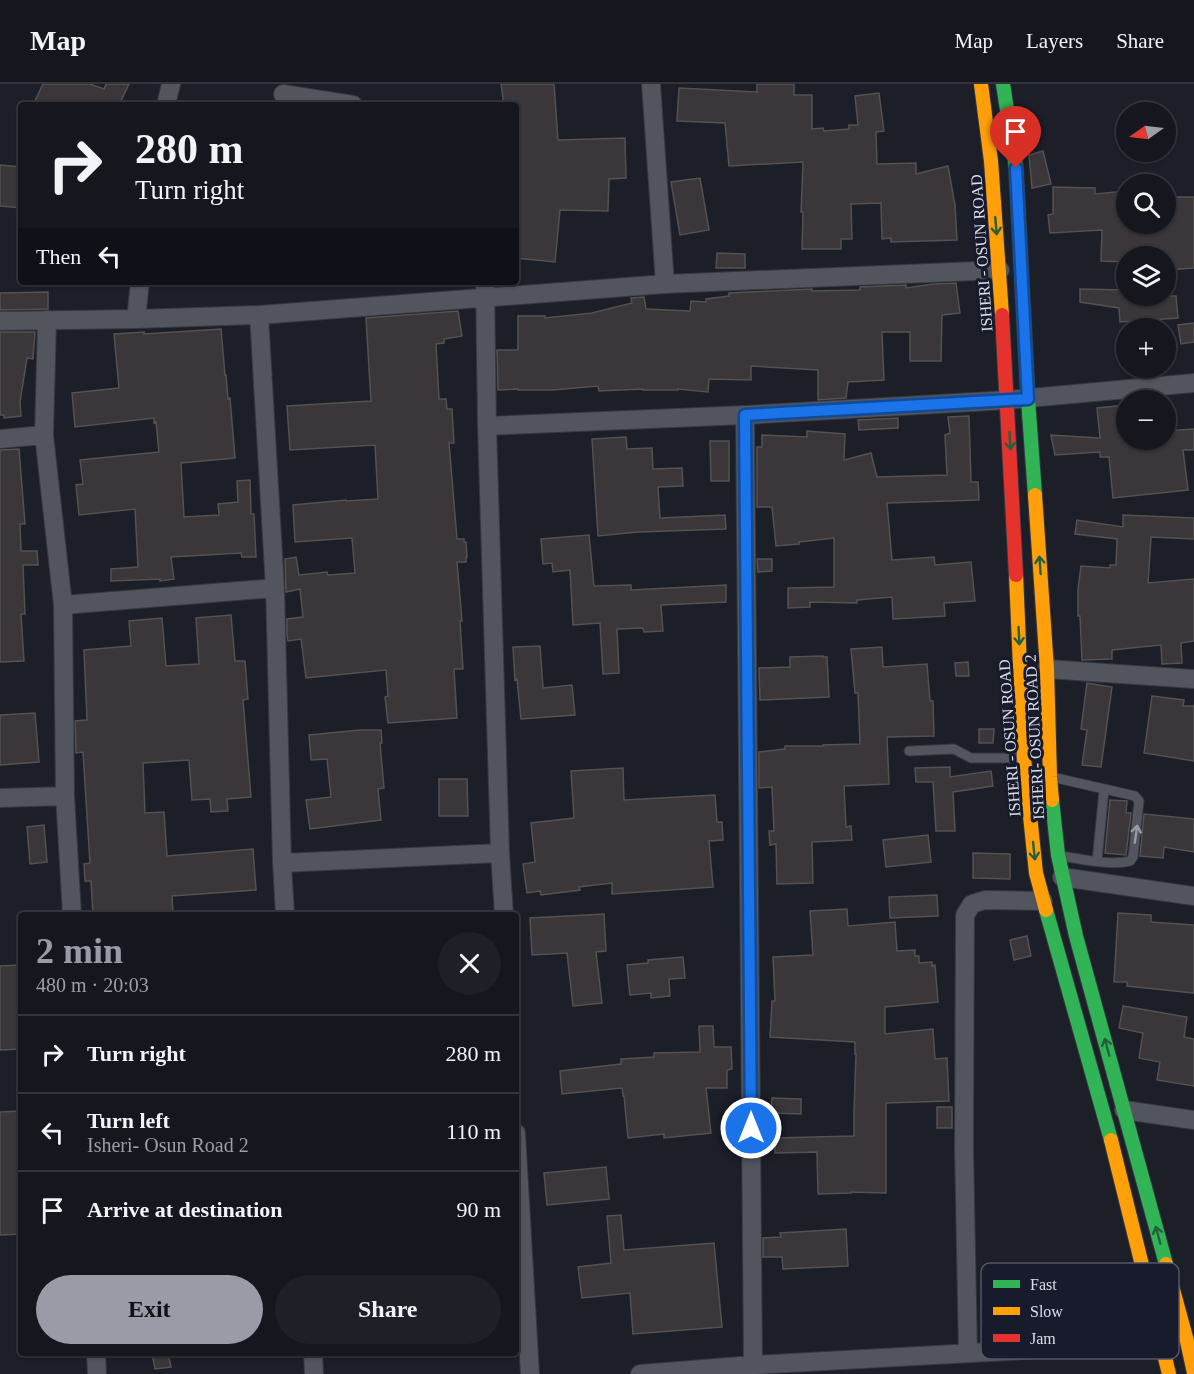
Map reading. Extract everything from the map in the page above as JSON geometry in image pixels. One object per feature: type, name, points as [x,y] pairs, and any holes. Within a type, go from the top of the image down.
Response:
[{"type":"main road","name":"ISHERI - OSUN ROAD","points":[[981,84],[991,161],[1000,270],[1024,758],[1036,873],[1109,1133],[1142,1263]]},
{"type":"main road","name":"ISHERI- OSUN ROAD 2","points":[[1003,84],[1016,168],[1028,399],[1047,669],[1050,777],[1058,855],[1076,936],[1168,1263]]},
{"type":"main road","name":"ISHERI- OSUN ROAD 2","points":[[1179,1302],[1190,1341],[1194,1373]]},
{"type":"main road","name":"ISHERI - OSUN ROAD","points":[[1166,1359],[1169,1374]]},
{"type":"street","points":[[167,102],[171,84]]},
{"type":"street","points":[[651,84],[665,284]]},
{"type":"street","points":[[284,94],[334,102]]},
{"type":"street","points":[[0,321],[259,315],[485,290],[1000,270]]},
{"type":"street","points":[[136,319],[140,285]]},
{"type":"street","points":[[485,290],[487,426],[504,912]]},
{"type":"street","points":[[259,315],[275,588],[285,912]]},
{"type":"street","points":[[48,320],[45,435],[63,605],[65,796],[72,912]]},
{"type":"street","points":[[487,426],[745,415],[1028,399],[1194,383]]},
{"type":"street","points":[[745,415],[753,1365]]},
{"type":"street","points":[[0,439],[45,435]]},
{"type":"street","points":[[63,605],[275,588]]},
{"type":"street","points":[[1047,669],[1194,680]]},
{"type":"street","points":[[0,798],[65,796]]},
{"type":"street","points":[[282,863],[500,853]]},
{"type":"street","points":[[1062,877],[1194,896]]},
{"type":"street","points":[[968,1353],[964,1148],[965,915],[972,904],[985,900],[1043,901]]},
{"type":"street","points":[[1124,1110],[1194,1120]]},
{"type":"street","points":[[519,1185],[530,1374]]},
{"type":"street","points":[[640,1374],[981,1352]]},
{"type":"street","points":[[96,1356],[97,1374]]},
{"type":"street","points":[[313,1356],[314,1374]]},
{"type":"lane","points":[[909,751],[954,749],[971,758],[1024,758]]},
{"type":"lane","points":[[1050,777],[1135,796],[1140,807],[1133,857],[1130,861],[1097,861],[1058,855]]},
{"type":"lane","points":[[1097,861],[1104,790]]},
{"type":"building","points":[[43,84],[90,84],[104,89],[106,84],[129,84],[120,102],[34,102]]},
{"type":"building","points":[[501,84],[554,84],[558,140],[625,138],[626,178],[609,179],[608,211],[560,210],[555,262],[519,258],[519,102],[504,102]]},
{"type":"building","points":[[757,84],[794,84],[794,95],[812,95],[812,129],[823,128],[824,131],[849,129],[849,125],[858,125],[855,96],[879,93],[884,131],[876,132],[877,164],[916,163],[916,174],[948,166],[955,205],[957,240],[891,242],[891,238],[882,239],[881,203],[851,204],[852,239],[841,239],[841,249],[802,249],[803,162],[729,166],[725,123],[677,121],[679,88],[757,92]]},
{"type":"building","points":[[1043,151],[1051,184],[1032,188],[1029,155]]},
{"type":"building","points":[[0,165],[18,167],[18,208],[0,206]]},
{"type":"building","points":[[700,178],[709,230],[680,235],[671,182]]},
{"type":"building","points":[[1053,187],[1095,188],[1095,194],[1116,192],[1116,234],[1176,234],[1176,197],[1194,197],[1194,268],[1176,269],[1176,246],[1116,246],[1116,262],[1101,261],[1102,230],[1050,233],[1048,215],[1053,214]]},
{"type":"building","points":[[717,253],[745,254],[745,268],[716,268]]},
{"type":"building","points":[[956,283],[960,313],[942,315],[941,361],[910,361],[910,332],[882,332],[884,380],[848,382],[846,398],[818,400],[818,370],[751,366],[751,380],[709,379],[708,392],[678,389],[599,391],[598,386],[553,390],[498,390],[497,350],[518,350],[518,316],[545,316],[545,318],[592,313],[632,303],[631,298],[644,297],[646,309],[690,311],[691,301],[706,302],[706,299],[729,296],[729,293],[812,289],[812,291],[860,290],[860,287],[906,285],[906,288]]},
{"type":"building","points":[[1080,289],[1116,290],[1116,306],[1176,306],[1176,296],[1178,318],[1120,318],[1119,308],[1080,302]]},
{"type":"building","points":[[48,292],[48,309],[0,310],[0,293]]},
{"type":"building","points":[[458,311],[462,336],[444,339],[444,343],[436,344],[439,399],[446,399],[447,409],[452,409],[454,443],[449,443],[457,539],[464,539],[466,542],[467,557],[466,562],[457,562],[463,669],[454,669],[457,718],[388,723],[385,697],[388,696],[386,670],[306,678],[301,639],[288,641],[287,636],[287,619],[303,617],[300,589],[286,592],[285,559],[296,557],[299,575],[327,572],[328,575],[355,573],[352,538],[295,542],[293,505],[378,499],[375,445],[290,450],[287,406],[371,401],[366,318]]},
{"type":"building","points":[[1194,323],[1194,342],[1181,344],[1178,325]]},
{"type":"building","points":[[221,329],[235,458],[181,463],[184,517],[219,515],[218,504],[238,502],[237,481],[250,480],[256,557],[242,557],[241,553],[171,557],[174,579],[111,581],[111,569],[138,567],[135,509],[79,515],[76,485],[83,484],[80,460],[159,452],[156,422],[154,423],[154,418],[75,427],[72,393],[119,388],[114,334]]},
{"type":"building","points":[[0,332],[35,332],[33,359],[27,358],[20,402],[21,416],[4,418],[4,415],[0,415]]},
{"type":"building","points":[[1116,406],[1116,450],[1176,450],[1176,430],[1194,429],[1194,450],[1183,450],[1188,490],[1113,498],[1109,457],[1100,457],[1100,452],[1055,455],[1051,435],[1100,438],[1097,408]]},
{"type":"building","points":[[969,416],[971,482],[978,482],[979,500],[887,503],[892,560],[934,557],[935,565],[971,562],[975,601],[944,603],[945,616],[893,619],[892,597],[857,600],[857,603],[810,602],[810,607],[788,608],[788,588],[834,587],[834,538],[776,546],[772,507],[757,507],[757,447],[762,447],[762,435],[807,437],[807,431],[845,434],[844,460],[871,453],[877,477],[947,475],[945,435],[950,433],[948,417]]},
{"type":"building","points":[[898,418],[898,428],[859,430],[858,420]]},
{"type":"building","points":[[626,437],[627,449],[652,448],[653,469],[682,468],[683,486],[658,487],[660,518],[725,515],[726,529],[638,532],[598,536],[592,439]]},
{"type":"building","points":[[710,441],[729,441],[729,481],[711,481]]},
{"type":"building","points":[[19,449],[25,524],[20,524],[21,551],[37,551],[38,565],[23,565],[25,614],[21,614],[24,661],[0,662],[0,450]]},
{"type":"building","points":[[1123,515],[1194,518],[1194,539],[1151,537],[1148,583],[1194,579],[1194,641],[1181,643],[1182,663],[1162,664],[1161,645],[1112,650],[1112,659],[1082,660],[1080,616],[1078,616],[1081,566],[1110,568],[1110,565],[1116,565],[1117,539],[1075,534],[1077,520],[1123,527]]},
{"type":"building","points":[[589,535],[594,586],[631,585],[631,590],[726,585],[726,602],[661,605],[663,631],[644,632],[643,628],[617,629],[619,673],[603,674],[600,623],[573,625],[570,570],[553,572],[552,563],[543,564],[541,539]]},
{"type":"building","points":[[757,559],[772,559],[772,571],[758,572]]},
{"type":"building","points":[[231,615],[235,661],[245,661],[248,699],[243,700],[251,797],[227,799],[228,811],[211,812],[210,799],[192,800],[189,760],[143,763],[145,813],[164,812],[167,856],[253,849],[256,890],[172,896],[173,912],[93,912],[91,881],[85,881],[84,864],[90,863],[83,752],[76,753],[75,721],[87,720],[84,650],[131,646],[129,621],[162,618],[166,666],[199,664],[196,618]]},
{"type":"building","points":[[540,646],[543,688],[572,685],[575,715],[521,719],[513,647]]},
{"type":"building","points":[[882,647],[883,667],[927,664],[930,701],[933,701],[934,736],[887,737],[889,784],[844,786],[846,827],[851,826],[852,840],[812,842],[813,883],[777,884],[776,844],[770,845],[769,831],[774,831],[772,787],[759,788],[759,752],[785,749],[785,746],[860,744],[858,693],[855,693],[851,649]]},
{"type":"building","points":[[790,657],[827,657],[829,697],[760,700],[759,668],[790,667]]},
{"type":"building","points":[[968,662],[969,676],[956,676],[955,663]]},
{"type":"building","points":[[1087,683],[1112,687],[1101,767],[1082,765],[1087,730],[1081,729]]},
{"type":"building","points":[[1152,696],[1184,700],[1183,706],[1194,706],[1194,761],[1144,753]]},
{"type":"building","points":[[35,713],[39,762],[0,765],[0,715]]},
{"type":"building","points":[[979,729],[994,729],[993,743],[979,743]]},
{"type":"building","points":[[381,730],[384,788],[378,789],[381,820],[310,829],[306,800],[331,797],[327,759],[311,760],[309,735]]},
{"type":"building","points":[[950,767],[950,777],[991,771],[993,786],[953,792],[955,831],[936,831],[933,782],[916,782],[915,768]]},
{"type":"building","points":[[623,768],[624,800],[715,795],[717,822],[722,822],[723,840],[709,841],[713,887],[612,894],[612,883],[541,895],[540,891],[527,893],[523,864],[535,862],[531,823],[574,818],[571,771]]},
{"type":"building","points":[[439,779],[467,779],[468,816],[439,816]]},
{"type":"building","points":[[1110,800],[1127,801],[1126,813],[1131,813],[1126,855],[1105,853]]},
{"type":"building","points":[[1144,814],[1194,819],[1194,852],[1164,847],[1163,858],[1140,856]]},
{"type":"building","points":[[44,825],[47,862],[30,864],[27,827]]},
{"type":"building","points":[[928,835],[931,862],[886,867],[883,840]]},
{"type":"building","points":[[973,853],[1010,854],[1010,879],[973,878]]},
{"type":"building","points":[[937,895],[938,916],[890,918],[889,897]]},
{"type":"building","points":[[847,909],[848,926],[895,922],[897,951],[915,950],[915,956],[919,956],[919,963],[932,962],[932,966],[935,965],[938,1002],[885,1007],[885,1034],[933,1029],[935,1059],[947,1058],[949,1101],[886,1103],[886,1193],[818,1194],[817,1152],[775,1153],[775,1138],[854,1136],[855,1042],[770,1037],[772,1001],[775,1001],[773,957],[813,955],[810,911]]},
{"type":"building","points":[[1118,913],[1151,915],[1151,922],[1194,925],[1194,993],[1127,986],[1127,982],[1114,982]]},
{"type":"building","points":[[604,914],[606,951],[596,952],[602,1003],[573,1006],[567,953],[532,955],[530,918]]},
{"type":"building","points":[[1027,936],[1031,956],[1014,960],[1010,940]]},
{"type":"building","points":[[683,957],[685,978],[669,979],[670,996],[651,998],[651,993],[630,995],[627,965],[648,963],[648,960]]},
{"type":"building","points":[[18,965],[18,1049],[0,1050],[0,966]]},
{"type":"building","points":[[1123,1006],[1187,1017],[1184,1037],[1194,1039],[1194,1086],[1157,1080],[1160,1062],[1139,1058],[1143,1033],[1119,1028]]},
{"type":"building","points":[[699,1026],[713,1026],[714,1047],[731,1047],[732,1069],[727,1070],[727,1088],[706,1088],[711,1133],[664,1138],[664,1134],[628,1138],[622,1088],[562,1094],[560,1071],[621,1064],[621,1059],[654,1057],[654,1053],[700,1052]]},
{"type":"building","points":[[772,1098],[801,1099],[801,1114],[771,1113]]},
{"type":"building","points":[[937,1107],[952,1107],[952,1128],[937,1128]]},
{"type":"building","points":[[18,1111],[18,1234],[0,1235],[0,1112]]},
{"type":"building","points":[[606,1167],[609,1199],[547,1205],[544,1173]]},
{"type":"building","points":[[621,1215],[624,1250],[714,1243],[722,1327],[633,1334],[630,1293],[582,1298],[578,1267],[611,1263],[607,1216]]},
{"type":"building","points":[[846,1229],[848,1266],[783,1269],[782,1257],[763,1257],[763,1238],[781,1237],[780,1233]]},
{"type":"building","points":[[153,1356],[169,1356],[171,1367],[155,1369]]},
{"type":"traffic: fast","points":[[1003,84],[1016,168],[1035,495]]},
{"type":"traffic: fast","points":[[1052,800],[1058,855],[1076,936],[1166,1263]]},
{"type":"traffic: fast","points":[[1046,910],[1111,1140]]},
{"type":"traffic: slow","points":[[981,84],[991,161],[1002,315]]},
{"type":"traffic: slow","points":[[1035,495],[1047,669],[1052,800]]},
{"type":"traffic: slow","points":[[1016,575],[1024,758],[1036,873],[1046,910]]},
{"type":"traffic: slow","points":[[1111,1140],[1141,1263]]},
{"type":"traffic: slow","points":[[1179,1312],[1194,1373]]},
{"type":"traffic: slow","points":[[1165,1359],[1169,1374]]},
{"type":"traffic: jam","points":[[1002,315],[1016,575]]},
{"type":"route","points":[[751,1128],[745,415],[1028,399],[1016,168]]}]
